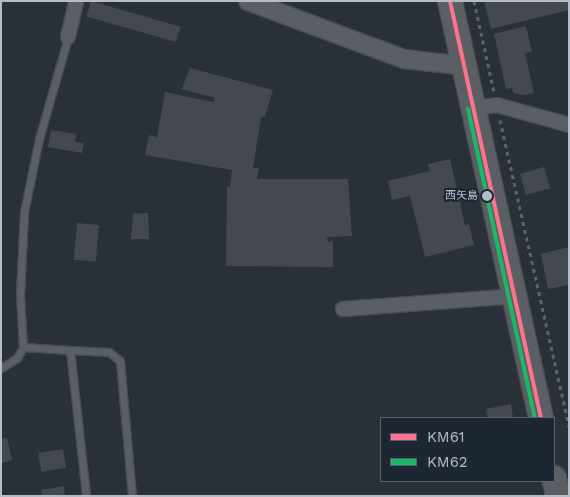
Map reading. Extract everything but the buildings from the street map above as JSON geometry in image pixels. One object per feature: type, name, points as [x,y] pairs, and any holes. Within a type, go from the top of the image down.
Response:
[{"type":"highway","points":[[450,1],[465,66],[485,106],[514,296],[541,417]]},
{"type":"highway","points":[[555,482],[558,496]]},
{"type":"street","points":[[68,37],[76,1]]},
{"type":"street","points":[[248,1],[404,59],[465,66]]},
{"type":"street","points":[[485,106],[569,125]]},
{"type":"street","points":[[343,309],[514,296]]},
{"type":"lane","points":[[1,368],[17,358],[23,346],[20,295],[24,212],[39,139],[68,37]]},
{"type":"lane","points":[[23,346],[109,352],[120,361],[132,496]]},
{"type":"lane","points":[[70,350],[86,496]]},
{"type":"path","points":[[474,1],[485,106],[569,427]]},
{"type":"transit line","name":"KM61","points":[[450,1],[541,417]]},
{"type":"transit line","name":"KM62","points":[[468,109],[535,417]]},
{"type":"place","name":"西矢島","points":[[487,196]]}]
